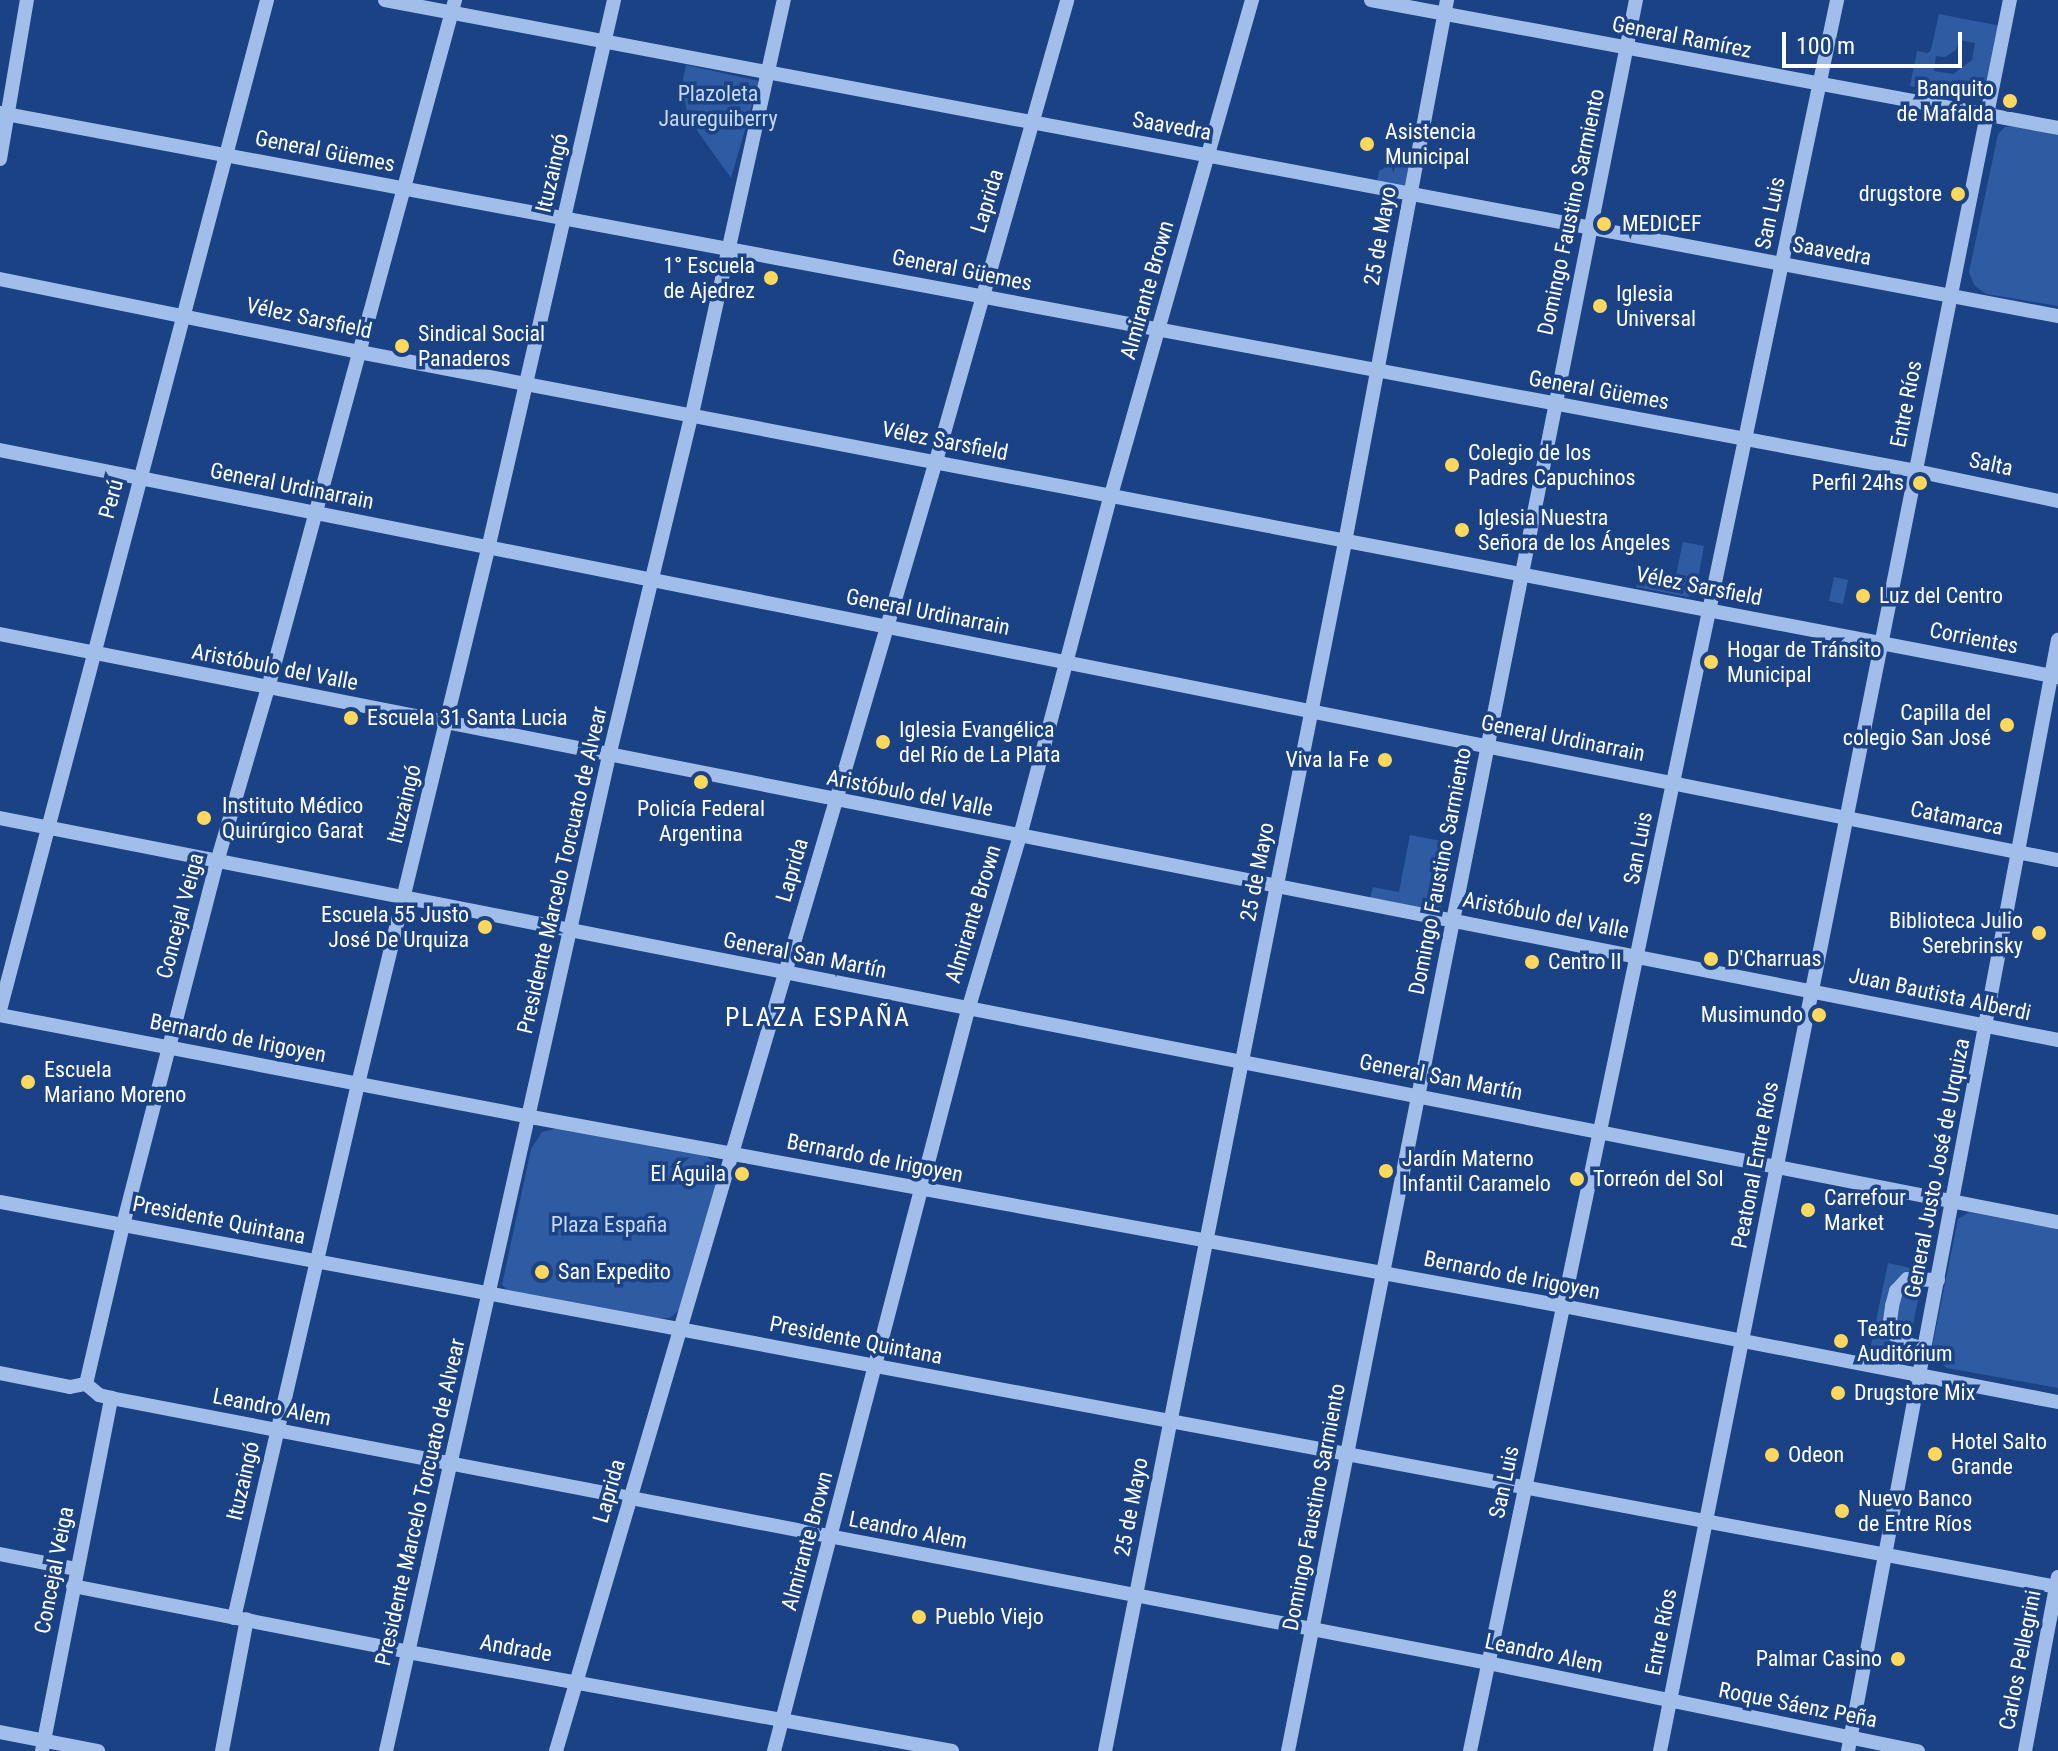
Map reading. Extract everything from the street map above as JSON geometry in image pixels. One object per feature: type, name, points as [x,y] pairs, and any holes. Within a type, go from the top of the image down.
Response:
[{"type":"street","points":[[0,159],[4,114],[27,0]]},
{"type":"street","name":"Perú","points":[[0,1012],[267,0]]},
{"type":"street","name":"Saavedra","points":[[385,0],[453,6],[605,43],[2058,316]]},
{"type":"street","name":"Ituzaingó","points":[[222,1751],[240,1618],[277,1430],[447,724],[614,0]]},
{"type":"street","name":"Presidente Marcelo Torcuato de Alvear","points":[[386,1751],[531,1117],[609,756],[692,414],[784,0]]},
{"type":"street","name":"Laprida","points":[[556,1751],[936,461],[1067,0]]},
{"type":"street","name":"Almirante Brown","points":[[774,1751],[968,1010],[1020,836],[1111,495],[1252,0]]},
{"type":"street","name":"General Ramírez","points":[[1371,0],[2058,128]]},
{"type":"street","name":"25 de Mayo","points":[[1105,1751],[1312,711],[1447,0]]},
{"type":"street","name":"Domingo Faustino Sarmiento","points":[[1288,1751],[1636,0]]},
{"type":"street","name":"San Luis","points":[[1470,1751],[1837,0]]},
{"type":"street","name":"Entre Ríos","points":[[1847,817],[2010,0]]},
{"type":"street","name":"Concejal Veiga","points":[[86,1384],[123,1225],[217,862],[268,688],[453,6]]},
{"type":"street","name":"General Güemes","points":[[4,114],[1916,471]]},
{"type":"street","name":"Vélez Sarsfield","points":[[0,279],[185,314],[359,352],[1881,643]]},
{"type":"street","name":"General Urdinarrain","points":[[0,450],[1847,817]]},
{"type":"street","name":"Salta","points":[[1916,471],[2058,501]]},
{"type":"street","name":"Aristóbulo del Valle","points":[[0,634],[835,801],[1813,990]]},
{"type":"street","name":"General Justo José de Urquiza","points":[[1849,1744],[2018,853],[2055,677],[2058,640]]},
{"type":"street","name":"Corrientes","points":[[1881,643],[2055,677]]},
{"type":"street","name":"Catamarca","points":[[1847,817],[2058,860]]},
{"type":"street","name":"Peatonal Entre Ríos","points":[[1704,1521],[1847,817]]},
{"type":"street","name":"General San Martín","points":[[0,818],[968,1010],[1778,1164],[2058,1222]]},
{"type":"street","name":"Juan Bautista Alberdi","points":[[1813,990],[1986,1028],[2058,1040]]},
{"type":"street","name":"Bernardo de Irigoyen","points":[[0,1012],[531,1117],[1563,1306],[2058,1402]]},
{"type":"street","name":"Presidente Quintana","points":[[0,1202],[1886,1555],[2057,1584]]},
{"type":"street","points":[[1926,1349],[1896,1336],[1890,1321],[1892,1306],[1896,1291],[1907,1279],[1938,1280]]},
{"type":"street","name":"Leandro Alem","points":[[0,1373],[70,1387],[86,1384],[99,1395],[111,1398],[1488,1663],[1669,1703]]},
{"type":"street","name":"Concejal Veiga","points":[[42,1746],[111,1398]]},
{"type":"street","name":"Entre Ríos","points":[[1660,1751],[1704,1521]]},
{"type":"street","points":[[0,1554],[76,1569]]},
{"type":"street","name":"Carlos Pellegrini","points":[[2025,1751],[2057,1584]]},
{"type":"street","name":"Andrade","points":[[73,1586],[408,1652],[952,1751]]},
{"type":"street","name":"Roque Sáenz Peña","points":[[1669,1703],[1849,1744],[1918,1751]]},
{"type":"street","points":[[0,1732],[42,1746],[98,1751]]},
{"type":"green space","points":[[1939,14],[2001,26],[1988,92],[1980,100],[1910,86],[1917,51],[1928,53]],"holes":[[[1959,40],[1975,43],[1972,60],[1953,74],[1934,71],[1936,56],[1945,57],[1956,50]]]},
{"type":"green space","name":"Plazoleta Jaureguiberry","points":[[686,65],[759,81],[731,178],[688,118],[682,84]]},
{"type":"green space","points":[[2017,126],[2058,135],[2058,306],[1986,294],[1974,285],[1969,272],[1998,134],[2005,127]]},
{"type":"green space","points":[[1402,156],[1414,159],[1406,188],[1377,181],[1379,171]]},
{"type":"green space","points":[[1683,542],[1704,546],[1696,591],[1688,597],[1636,587],[1639,572],[1675,579]]},
{"type":"green space","points":[[1834,577],[1848,580],[1843,604],[1829,601]]},
{"type":"green space","points":[[1410,835],[1456,844],[1440,911],[1370,898],[1373,887],[1399,892]]},
{"type":"green space","name":"Plaza España","points":[[558,1128],[706,1156],[718,1165],[719,1182],[681,1308],[670,1318],[644,1319],[514,1295],[502,1285],[531,1149],[542,1132]]},
{"type":"green space","points":[[1969,1212],[2058,1229],[2058,1388],[1947,1368],[1937,1360],[1932,1348],[1958,1219]]},
{"type":"green space","points":[[1888,1263],[1924,1271],[1906,1359],[1869,1355]]},
{"type":"place","name":"Banquito de Mafalda","points":[[2010,101]]},
{"type":"place","name":"Asistencia Municipal","points":[[1367,144]]},
{"type":"place","name":"drugstore","points":[[1958,194]]},
{"type":"place","name":"MEDICEF","points":[[1604,224]]},
{"type":"place","name":"1° Escuela de Ajedrez","points":[[771,278]]},
{"type":"place","name":"Iglesia Universal","points":[[1600,306]]},
{"type":"place","name":"Sindical Social Panaderos","points":[[402,346]]},
{"type":"place","name":"Colegio de los Padres Capuchinos","points":[[1452,465]]},
{"type":"place","name":"Perfil 24hs","points":[[1920,483]]},
{"type":"place","name":"Iglesia Nuestra Señora de los Ángeles","points":[[1462,530]]},
{"type":"place","name":"Luz del Centro","points":[[1863,596]]},
{"type":"place","name":"Hogar de Tránsito Municipal","points":[[1711,662]]},
{"type":"place","name":"Escuela 31 Santa Lucia","points":[[351,718]]},
{"type":"place","name":"Capilla del colegio San José","points":[[2007,725]]},
{"type":"place","name":"Iglesia Evangélica del Río de La Plata","points":[[883,742]]},
{"type":"place","name":"Viva la Fe","points":[[1385,760]]},
{"type":"place","name":"Policía Federal Argentina","points":[[701,782]]},
{"type":"place","name":"Instituto Médico Quirúrgico Garat","points":[[204,818]]},
{"type":"place","name":"Escuela 55 Justo José De Urquiza","points":[[485,927]]},
{"type":"place","name":"Biblioteca Julio Serebrinsky","points":[[2039,933]]},
{"type":"place","name":"D'Charruas","points":[[1711,959]]},
{"type":"place","name":"Centro II","points":[[1532,962]]},
{"type":"place","name":"Musimundo","points":[[1819,1015]]},
{"type":"place","name":"Escuela Mariano Moreno","points":[[28,1082]]},
{"type":"place","name":"Jardín Materno Infantil Caramelo","points":[[1386,1171]]},
{"type":"place","name":"El Águila","points":[[742,1174]]},
{"type":"place","name":"Torreón del Sol","points":[[1577,1179]]},
{"type":"place","name":"Carrefour Market","points":[[1808,1210]]},
{"type":"place","name":"San Expedito","points":[[542,1272]]},
{"type":"place","name":"Teatro Auditórium","points":[[1841,1341]]},
{"type":"place","name":"Drugstore Mix","points":[[1838,1393]]},
{"type":"place","name":"Hotel Salto Grande","points":[[1935,1454]]},
{"type":"place","name":"Odeon","points":[[1772,1455]]},
{"type":"place","name":"Nuevo Banco de Entre Ríos","points":[[1842,1511]]},
{"type":"place","name":"Pueblo Viejo","points":[[919,1617]]},
{"type":"place","name":"Palmar Casino","points":[[1898,1659]]},
{"type":"district","name":"PLAZA ESPAÑA","points":[[818,1018]]}]
